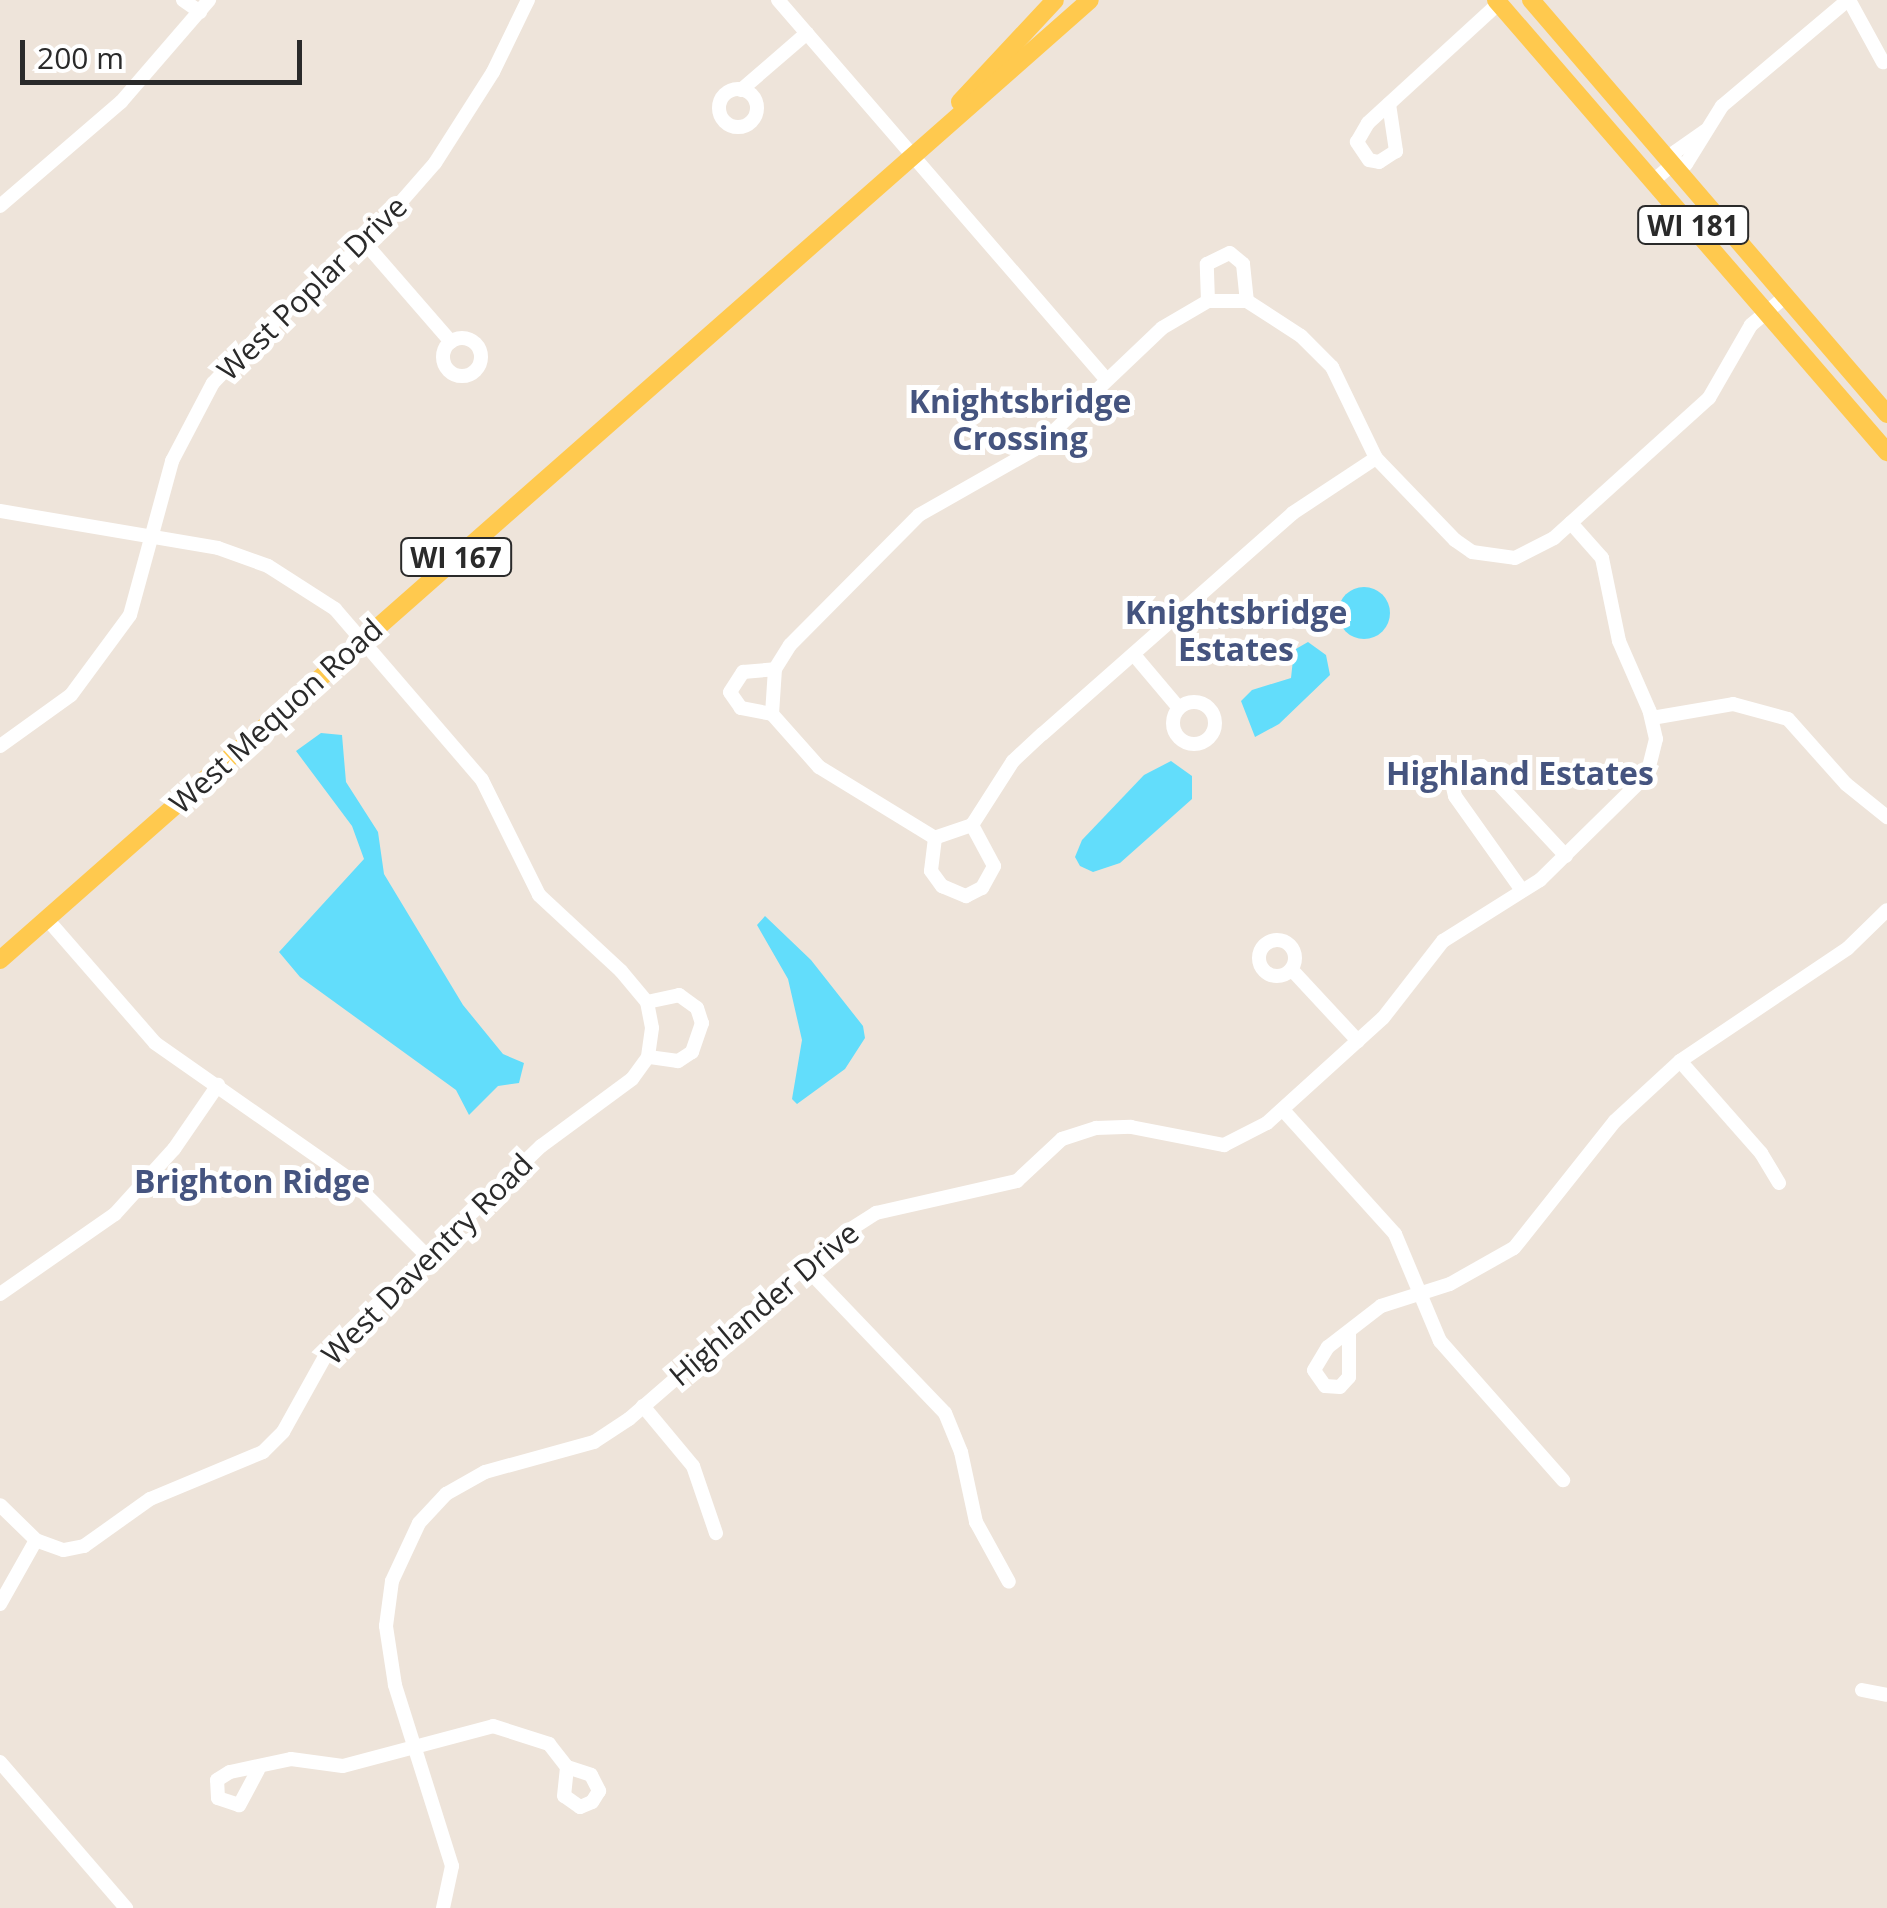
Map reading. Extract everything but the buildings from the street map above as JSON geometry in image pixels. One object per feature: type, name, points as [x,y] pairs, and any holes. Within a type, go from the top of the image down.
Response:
[{"type":"main road","name":"West Mequon Road","points":[[912,154],[1055,0]]},
{"type":"main road","name":"West Mequon Road","points":[[0,960],[1090,0]]},
{"type":"main road","name":"WI 181","points":[[1530,0],[1887,414]]},
{"type":"main road","name":"WI 181","points":[[1498,1],[1887,452]]},
{"type":"street","points":[[0,206],[85,137],[205,6],[183,0]]},
{"type":"street","name":"West Poplar Drive","points":[[0,746],[44,718],[94,668],[130,615],[172,461],[213,384],[365,243],[464,121],[528,0]]},
{"type":"street","points":[[778,0],[1106,378]]},
{"type":"street","points":[[1654,180],[1674,163],[1686,164],[1722,106],[1849,0],[1884,62]]},
{"type":"street","points":[[1388,104],[1498,1]]},
{"type":"street","points":[[741,90],[807,33]]},
{"type":"street","points":[[365,243],[450,342]]},
{"type":"street","points":[[1208,301],[1207,264],[1230,253],[1242,264],[1247,301]]},
{"type":"street","points":[[1376,458],[1293,513],[1013,761],[972,825],[935,838],[852,790],[798,750],[772,714],[775,669],[796,639],[920,515],[1035,449],[1162,328],[1208,301],[1247,301],[1276,316],[1332,367],[1376,458],[1472,552],[1515,558],[1538,549],[1571,523],[1709,398],[1751,324],[1786,296]]},
{"type":"street","points":[[0,511],[218,548],[268,566],[335,609],[482,780],[548,906],[601,950],[647,1002],[652,1028],[648,1057],[678,1060],[692,1052],[702,1023],[697,1008],[679,995],[647,1002]]},
{"type":"street","name":"Highlander Drive","points":[[449,1907],[452,1866],[395,1686],[386,1626],[392,1581],[419,1524],[446,1494],[484,1472],[594,1442],[876,1213],[1017,1181],[1062,1139],[1131,1127],[1224,1145],[1283,1110],[1358,1042],[1443,941],[1566,856],[1646,775],[1656,739],[1652,718],[1618,641],[1602,558],[1571,523]]},
{"type":"street","points":[[1135,656],[1179,708]]},
{"type":"street","points":[[772,714],[741,708],[730,692],[743,672],[775,669]]},
{"type":"street","points":[[1652,718],[1733,704],[1788,719],[1846,784],[1887,817]]},
{"type":"street","points":[[1521,889],[1455,796],[1452,784],[1459,770],[1482,766],[1566,856]]},
{"type":"street","points":[[935,838],[931,871],[942,886],[966,896],[982,888],[994,866],[972,825]]},
{"type":"street","points":[[1349,1332],[1381,1306],[1468,1275],[1514,1248],[1615,1120],[1680,1061],[1848,948],[1887,910]]},
{"type":"street","points":[[47,919],[132,1021],[351,1180],[426,1256]]},
{"type":"street","points":[[1292,970],[1358,1042]]},
{"type":"street","name":"West Daventry Road","points":[[36,1540],[63,1550],[84,1546],[150,1499],[264,1452],[283,1432],[327,1353],[541,1146],[632,1079],[648,1057]]},
{"type":"street","points":[[1680,1061],[1761,1152],[1779,1183]]},
{"type":"street","points":[[0,1294],[94,1234],[129,1200],[218,1085]]},
{"type":"street","points":[[1283,1110],[1395,1234],[1440,1342],[1563,1480]]},
{"type":"street","points":[[805,1267],[945,1413],[961,1452],[976,1522],[1009,1582]]},
{"type":"street","points":[[643,1406],[693,1466],[716,1533]]},
{"type":"street","points":[[0,1505],[36,1540],[0,1604]]},
{"type":"street","points":[[1862,1690],[1887,1696]]},
{"type":"street","points":[[258,1770],[291,1760],[343,1766],[456,1733],[518,1729],[549,1744],[567,1767]]},
{"type":"street","points":[[0,1762],[126,1908]]},
{"type":"water","points":[[1364,587],[1382,595],[1390,613],[1382,631],[1364,639],[1346,631],[1338,613],[1346,595]]},
{"type":"water","points":[[1308,642],[1326,655],[1330,675],[1279,724],[1255,737],[1241,701],[1252,690],[1291,678],[1294,650]]},
{"type":"water","points":[[321,733],[342,735],[346,782],[378,832],[384,874],[463,1005],[503,1054],[524,1063],[519,1083],[498,1086],[469,1115],[456,1090],[300,977],[279,952],[364,859],[352,826],[296,751]]},
{"type":"water","points":[[1171,761],[1192,776],[1192,799],[1120,863],[1093,872],[1080,866],[1075,857],[1082,840],[1144,775]]},
{"type":"water","points":[[765,916],[811,960],[863,1026],[865,1038],[845,1069],[797,1104],[792,1099],[802,1040],[788,979],[757,925]]},
{"type":"district","name":"Knightsbridge Crossing","points":[[1020,420]]},
{"type":"district","name":"Knightsbridge Estates","points":[[1236,632]]},
{"type":"district","name":"Highland Estates","points":[[1520,773]]},
{"type":"district","name":"Brighton Ridge","points":[[252,1181]]}]
